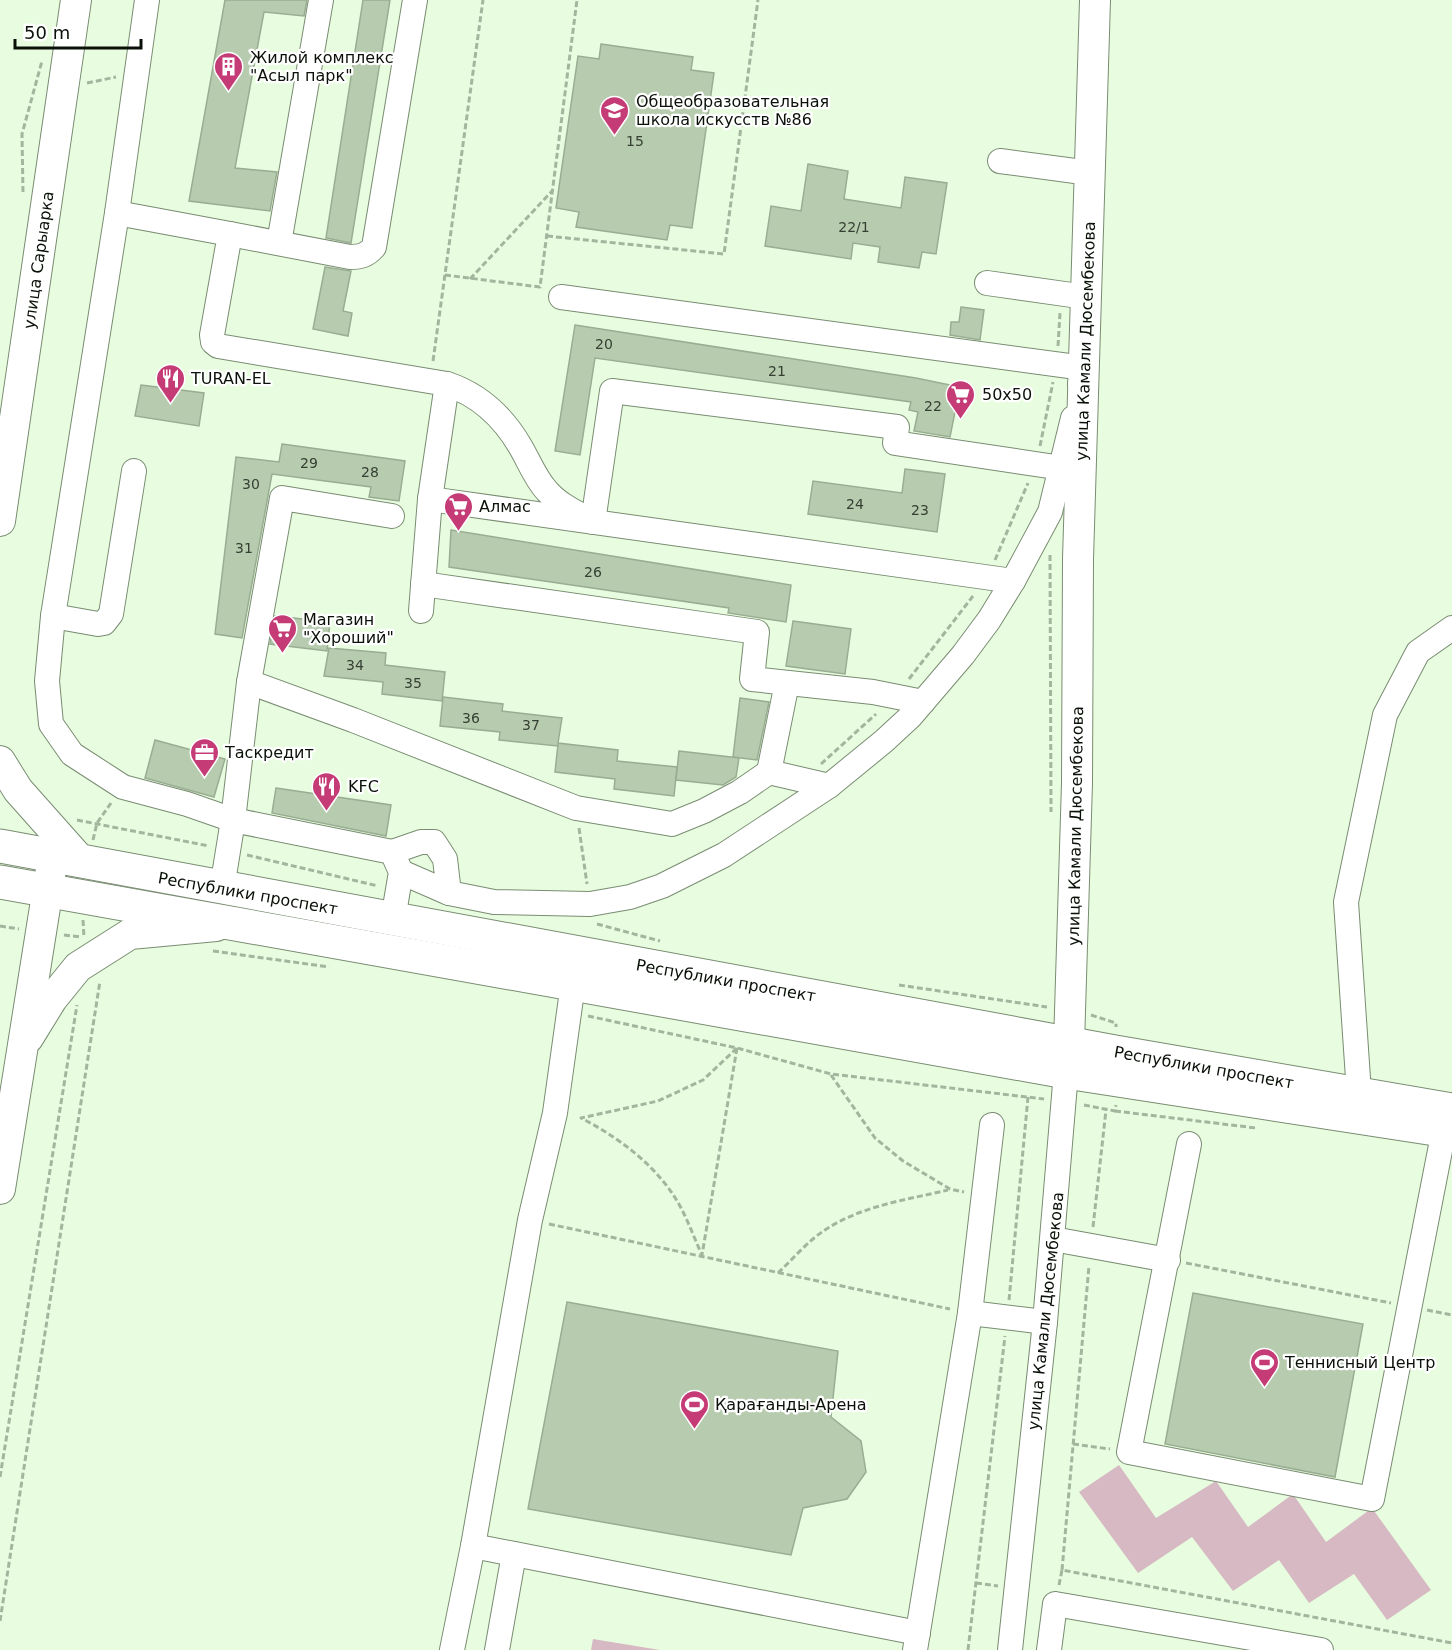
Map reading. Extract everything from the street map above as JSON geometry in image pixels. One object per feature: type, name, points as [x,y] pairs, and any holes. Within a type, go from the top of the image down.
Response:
[{"type":"highway","name":"Республики проспект","points":[[0,846],[393,919],[1067,1072],[1359,1093],[1449,1124]]},
{"type":"highway","name":"Республики проспект","points":[[0,882],[235,924],[571,998],[1067,1072],[1449,1124]]},
{"type":"main road","name":"улица Сарыарка","points":[[0,521],[76,0]]},
{"type":"main road","name":"улица Камали Дюсембекова","points":[[1067,1072],[1077,783],[1078,560],[1070,366],[1074,295],[1090,173],[1095,0]]},
{"type":"main road","points":[[0,760],[18,790],[67,859],[46,890],[22,1048],[5,1120],[0,1189]]},
{"type":"main road","points":[[22,1048],[52,999],[78,967],[130,934],[235,924]]},
{"type":"street","points":[[147,0],[117,213],[53,616],[47,681],[51,724],[72,754],[123,787],[187,804],[234,820],[397,862],[449,893],[495,902],[590,904],[630,897],[662,886],[724,855],[829,786],[884,741],[963,655],[989,620],[1050,512],[1062,468],[1070,366],[561,297]]},
{"type":"street","points":[[279,243],[321,0]]},
{"type":"street","points":[[117,213],[350,257],[368,254],[374,247],[416,0]]},
{"type":"street","points":[[1000,161],[1090,173]]},
{"type":"street","points":[[230,234],[212,335],[213,342],[218,346],[439,382],[464,389],[483,400],[502,420],[520,445],[547,491],[564,506],[593,522]]},
{"type":"street","points":[[987,283],[1074,295]]},
{"type":"street","points":[[421,611],[439,382]]},
{"type":"street","points":[[593,522],[612,391],[897,426],[896,443],[1062,468]]},
{"type":"street","points":[[53,616],[98,624],[104,623],[111,614],[134,471]]},
{"type":"street","points":[[222,888],[234,820],[249,682],[282,498],[392,516]]},
{"type":"street","points":[[430,498],[1013,581]]},
{"type":"street","points":[[423,584],[757,632],[752,679],[873,692],[922,702]]},
{"type":"street","points":[[1359,1093],[1346,902],[1384,715],[1418,652],[1452,628]]},
{"type":"street","points":[[249,682],[353,720],[576,808],[672,824],[704,811],[740,792],[769,772],[788,684]]},
{"type":"street","points":[[769,772],[829,786]]},
{"type":"street","points":[[393,919],[397,862],[421,842],[434,842],[445,859],[449,893]]},
{"type":"street","points":[[452,1650],[473,1546],[530,1220],[555,1113],[571,998]]},
{"type":"street","name":"улица Камали Дюсембекова","points":[[1010,1650],[1045,1322],[1067,1072]]},
{"type":"street","points":[[1189,1144],[1129,1452],[1372,1499],[1449,1124]]},
{"type":"street","points":[[473,1546],[916,1641],[970,1313],[992,1125]]},
{"type":"street","points":[[1053,1239],[1168,1260]]},
{"type":"street","points":[[970,1313],[1045,1322]]},
{"type":"street","points":[[497,1650],[514,1554]]},
{"type":"street","points":[[1049,1650],[1055,1604],[1321,1650]]},
{"type":"path","points":[[439,382],[445,275],[483,0]]},
{"type":"path","points":[[445,275],[540,287],[576,0]]},
{"type":"path","points":[[547,236],[724,254],[758,0]]},
{"type":"path","points":[[23,199],[22,134],[42,59]]},
{"type":"path","points":[[470,279],[553,190]]},
{"type":"path","points":[[803,780],[895,696],[988,577],[1036,464],[1070,366],[1074,295]]},
{"type":"path","points":[[576,808],[590,904]]},
{"type":"path","points":[[213,951],[331,968]]},
{"type":"path","points":[[0,1621],[101,978]]},
{"type":"path","points":[[0,1477],[79,995]]},
{"type":"path","points":[[571,998],[831,1074],[1067,1072],[1106,1110],[1091,1246],[1062,1570],[1055,1604]]},
{"type":"path","points":[[702,1256],[680,1206],[649,1164],[606,1131],[581,1118],[658,1101],[704,1080],[736,1048]]},
{"type":"path","points":[[702,1256],[736,1048]]},
{"type":"path","points":[[831,1074],[875,1138],[903,1161],[950,1189],[984,1196]]},
{"type":"path","points":[[778,1274],[821,1232],[852,1215],[950,1189]]},
{"type":"path","points":[[530,1220],[970,1313]]},
{"type":"path","points":[[1168,1260],[1452,1315]]},
{"type":"path","points":[[1073,1444],[1129,1452]]},
{"type":"path","points":[[1062,1570],[1452,1643]]},
{"type":"shaded area","points":[[1119,1465],[1156,1518],[1216,1481],[1248,1527],[1293,1494],[1326,1542],[1372,1508],[1431,1590],[1387,1620],[1354,1574],[1309,1603],[1279,1560],[1233,1591],[1192,1537],[1138,1573],[1079,1492]]},
{"type":"shaded area","points":[[593,1639],[660,1650],[591,1650]]},
{"type":"building","name":"Жилой комплекс \"Асыл парк\"","points":[[225,0],[307,0],[304,16],[264,12],[235,168],[277,172],[270,211],[189,201]]},
{"type":"building","points":[[363,0],[390,0],[351,243],[326,238]]},
{"type":"building","points":[[601,44],[693,57],[691,70],[714,73],[692,228],[670,225],[667,240],[576,227],[579,212],[556,208],[578,56],[599,59]]},
{"type":"building","points":[[808,164],[848,171],[844,199],[901,208],[905,177],[947,183],[936,254],[922,252],[919,268],[878,262],[880,247],[853,243],[851,259],[765,246],[771,206],[801,211]]},
{"type":"building","points":[[325,267],[351,271],[343,311],[352,313],[348,336],[313,329]]},
{"type":"building","points":[[961,307],[984,310],[980,340],[950,335],[951,322],[959,322]]},
{"type":"building","points":[[575,325],[916,378],[960,387],[950,437],[914,431],[918,412],[909,410],[911,402],[595,358],[580,455],[555,451]]},
{"type":"building","name":"TURAN-EL","points":[[141,385],[204,393],[199,426],[135,416]]},
{"type":"building","points":[[282,444],[405,461],[399,501],[369,497],[371,487],[272,474],[242,638],[215,634],[236,457],[279,462]]},
{"type":"building","points":[[905,469],[945,474],[937,532],[808,514],[813,481],[902,493]]},
{"type":"building","points":[[451,530],[791,585],[786,622],[728,613],[729,608],[449,567]]},
{"type":"building","points":[[275,616],[330,622],[327,651],[270,644]]},
{"type":"building","points":[[793,621],[851,629],[845,674],[786,666]]},
{"type":"building","points":[[329,648],[386,653],[385,665],[445,672],[442,701],[382,694],[383,682],[324,676]]},
{"type":"building","points":[[443,697],[503,704],[502,711],[562,718],[558,743],[618,750],[617,761],[677,767],[674,796],[614,789],[615,779],[555,772],[558,746],[499,740],[500,732],[440,726]]},
{"type":"building","points":[[740,698],[769,702],[757,760],[733,757]]},
{"type":"building","points":[[155,740],[225,759],[214,797],[145,778]]},
{"type":"building","points":[[679,751],[739,758],[736,777],[723,785],[676,780]]},
{"type":"building","points":[[276,788],[391,805],[386,836],[272,813]]},
{"type":"building","name":"Теннисный Центр","points":[[1193,1293],[1363,1324],[1335,1477],[1165,1444]]},
{"type":"building","name":"Қарағанды-Арена","points":[[567,1302],[838,1351],[831,1417],[861,1441],[866,1472],[847,1499],[803,1508],[791,1555],[528,1509]]},
{"type":"place","name":"Жилой комплекс \"Асыл парк\"","points":[[229,92]]},
{"type":"place","name":"Общеобразовательная школа искусств №86","points":[[615,136]]},
{"type":"place","name":"TURAN-EL","points":[[170,404]]},
{"type":"place","name":"50х50","points":[[961,420]]},
{"type":"place","name":"Алмас","points":[[458,532]]},
{"type":"place","name":"Магазин \"Хороший\"","points":[[282,654]]},
{"type":"place","name":"Таскредит","points":[[204,778]]},
{"type":"place","name":"KFC","points":[[327,812]]},
{"type":"place","name":"Теннисный Центр","points":[[1264,1388]]},
{"type":"place","name":"Қарағанды-Арена","points":[[694,1430]]}]
